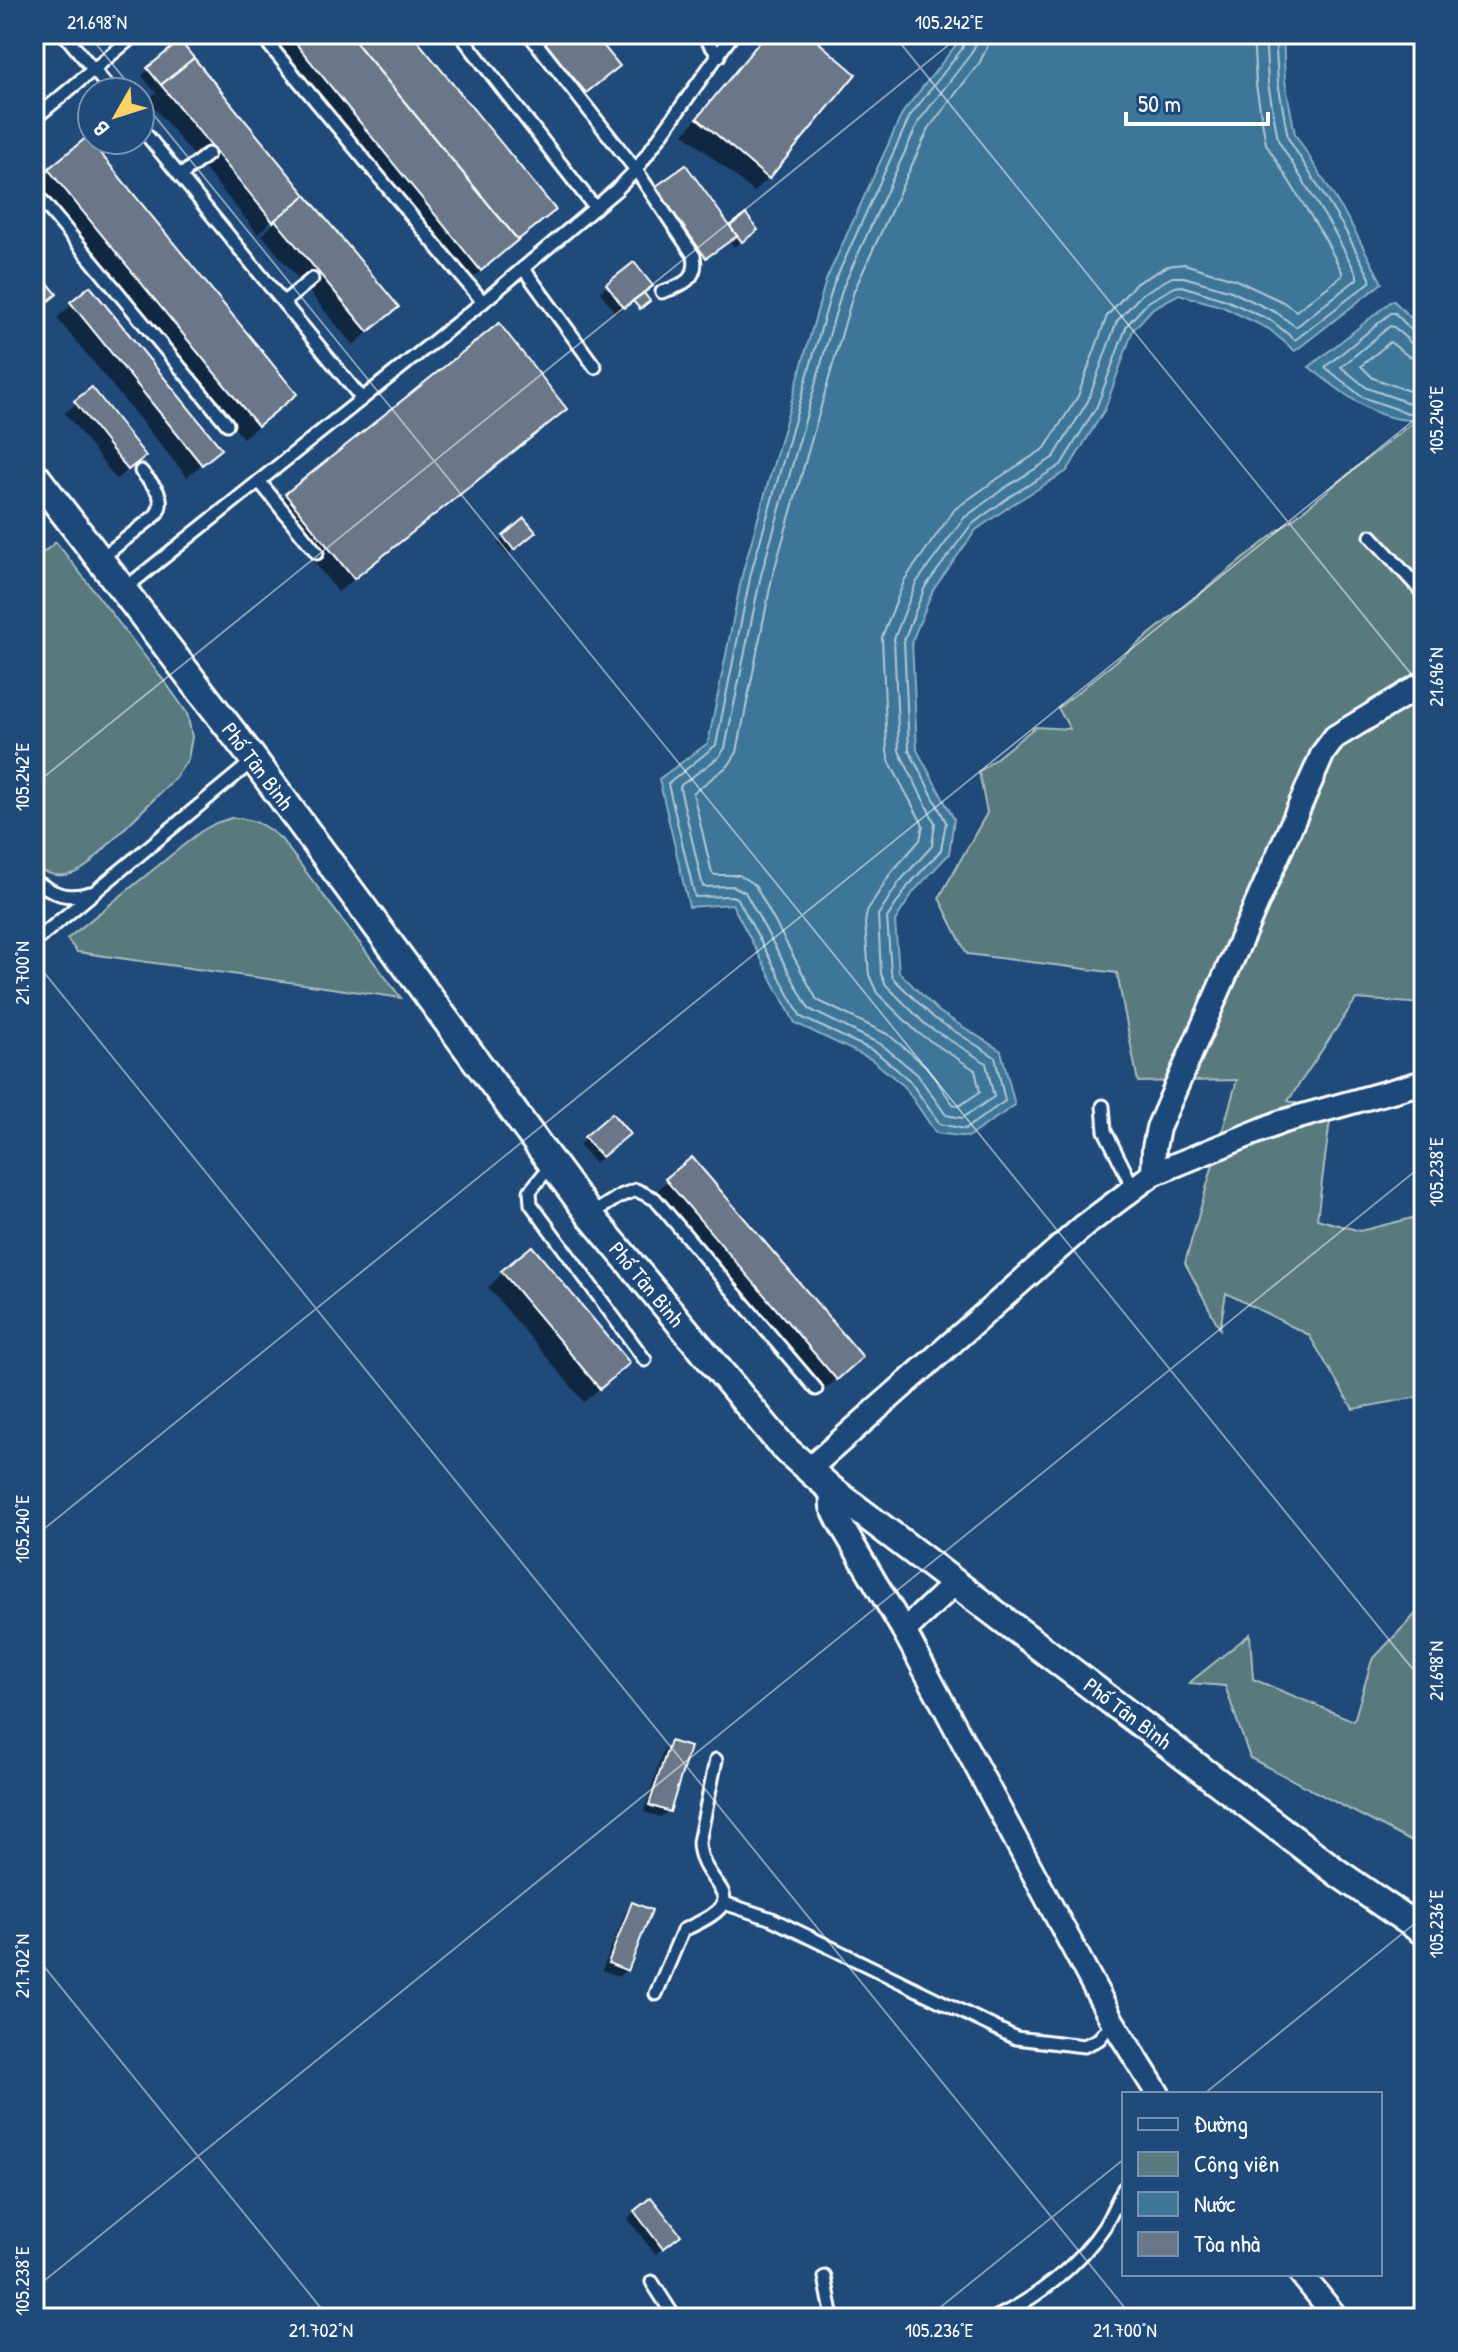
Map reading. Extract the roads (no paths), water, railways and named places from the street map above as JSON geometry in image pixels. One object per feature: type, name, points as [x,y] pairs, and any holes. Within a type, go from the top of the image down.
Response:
[{"type":"street","name":"Phố Tân Bình","points":[[34,474],[254,760],[590,1215],[783,1447],[831,1489],[1338,1873],[1424,1932]]},
{"type":"street","points":[[1153,1174],[1158,1128],[1323,753],[1335,737],[1424,683]]},
{"type":"street","points":[[809,1469],[1084,1226],[1153,1174],[1281,1122],[1424,1082]]},
{"type":"street","points":[[831,1489],[832,1507],[836,1515],[904,1631],[1113,2022],[1157,2092]]},
{"type":"street","points":[[904,1631],[955,1583]]},
{"type":"street","points":[[1303,2276],[1337,2318]]},
{"type":"lane","points":[[64,34],[98,76]]},
{"type":"lane","points":[[34,119],[136,34]]},
{"type":"lane","points":[[260,34],[483,302]]},
{"type":"lane","points":[[460,34],[595,208]]},
{"type":"lane","points":[[529,34],[636,170],[692,251],[696,262],[694,273],[685,284],[662,292]]},
{"type":"lane","points":[[702,34],[719,56]]},
{"type":"lane","points":[[122,591],[483,302],[595,208],[636,170],[733,34]]},
{"type":"lane","points":[[156,147],[362,399]]},
{"type":"lane","points":[[180,176],[208,154]]},
{"type":"lane","points":[[34,191],[227,424]]},
{"type":"lane","points":[[523,268],[595,367]]},
{"type":"lane","points":[[284,302],[312,279]]},
{"type":"lane","points":[[99,560],[156,515],[162,505],[161,497],[141,471]]},
{"type":"lane","points":[[259,481],[317,553]]},
{"type":"lane","points":[[1371,536],[1424,594]]},
{"type":"lane","points":[[34,942],[254,760]]},
{"type":"lane","points":[[34,880],[69,897],[98,890]]},
{"type":"lane","points":[[1103,1106],[1105,1131],[1134,1189]]},
{"type":"lane","points":[[552,1164],[530,1191],[531,1204],[645,1360]]},
{"type":"lane","points":[[590,1215],[636,1190],[655,1199],[816,1389]]},
{"type":"lane","points":[[656,1994],[683,1930],[713,1916],[724,1903],[722,1891],[700,1855],[699,1842],[716,1760]]},
{"type":"lane","points":[[724,1903],[772,1919],[1016,2038],[1084,2046],[1099,2039],[1113,2022]]},
{"type":"lane","points":[[995,2318],[1013,2310],[1065,2273],[1103,2227],[1122,2192]]},
{"type":"lane","points":[[825,2277],[833,2318]]},
{"type":"lane","points":[[652,2282],[675,2318]]},
{"type":"water","points":[[961,34],[1283,34],[1285,81],[1295,134],[1351,224],[1382,283],[1295,351],[1269,329],[1223,307],[1179,294],[1153,308],[1133,330],[1105,409],[1067,471],[976,530],[933,590],[912,641],[917,750],[954,819],[949,854],[914,891],[895,921],[899,972],[938,1011],[1001,1051],[1015,1105],[968,1137],[936,1133],[904,1086],[871,1059],[795,1023],[732,904],[689,907],[659,779],[708,743],[743,571],[826,280],[903,112],[956,45]]},
{"type":"water","points":[[1393,300],[1424,331],[1424,419],[1392,418],[1377,413],[1348,397],[1309,367]]}]
